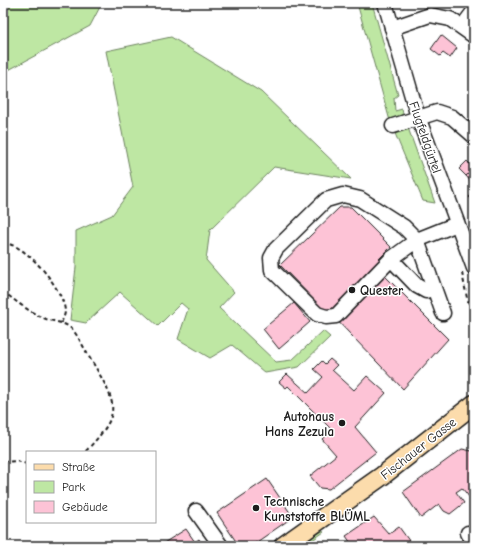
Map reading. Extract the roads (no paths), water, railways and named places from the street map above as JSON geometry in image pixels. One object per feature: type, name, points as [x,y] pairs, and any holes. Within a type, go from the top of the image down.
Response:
[{"type":"main road","name":"Fischauer Gasse","points":[[283,546],[382,476],[474,404]]},
{"type":"street","name":"Flugfeldgürtel","points":[[385,3],[418,117],[474,268]]},
{"type":"street","points":[[462,27],[474,11]]},
{"type":"street","points":[[392,28],[430,14],[450,19],[474,36]]},
{"type":"street","points":[[393,126],[437,112],[452,117],[474,136]]},
{"type":"street","points":[[443,313],[417,240],[404,227],[360,199],[343,195],[326,200],[276,249],[271,258],[272,270],[317,314],[326,317],[336,316],[391,259],[417,240],[457,224]]},
{"type":"street","points":[[391,259],[417,286],[426,291],[434,288]]},
{"type":"street","points":[[196,511],[221,546]]},
{"type":"place","name":"Quester","points":[[352,290]]},
{"type":"place","name":"Autohaus Hans Zezula","points":[[342,423]]},
{"type":"place","name":"Technische Kunststoffe BLÜML","points":[[256,508]]}]
